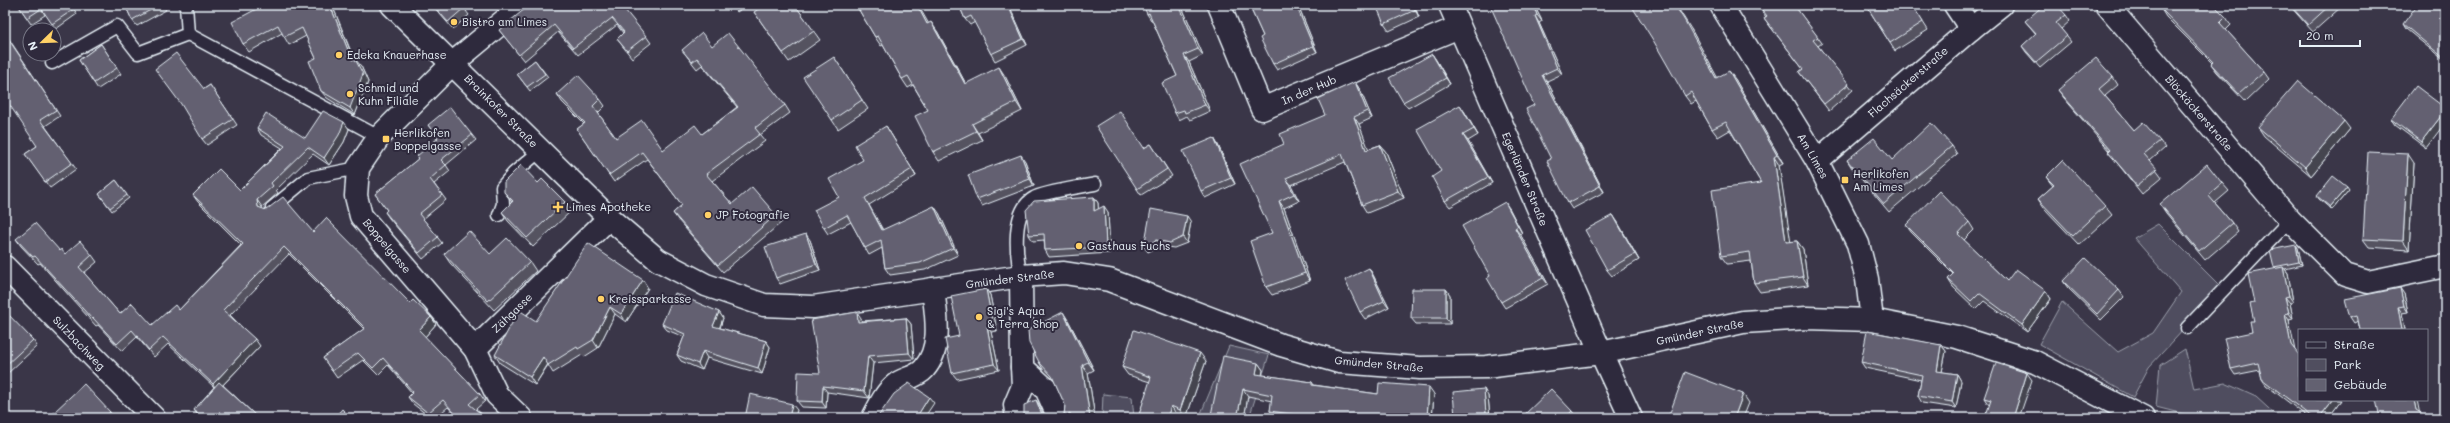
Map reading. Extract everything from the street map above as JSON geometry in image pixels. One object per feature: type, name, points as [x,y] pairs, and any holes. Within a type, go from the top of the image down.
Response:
[{"type":"street","name":"Brainkofer Straße","points":[[392,5],[453,63],[609,218]]},
{"type":"street","points":[[358,168],[379,137],[453,63],[523,5]]},
{"type":"street","name":"In der Hub","points":[[1219,5],[1262,109],[1459,27]]},
{"type":"street","name":"Egerländer Straße","points":[[1450,5],[1601,354],[1631,418]]},
{"type":"street","name":"Am Limes","points":[[1721,5],[1817,161],[1858,244],[1867,279],[1872,320]]},
{"type":"street","points":[[1955,5],[1971,28]]},
{"type":"street","name":"Flachsäckerstraße","points":[[1817,161],[1971,28],[2001,5]]},
{"type":"street","name":"Blöckäckerstraße","points":[[2107,5],[2290,220],[2345,275],[2368,282],[2445,266]]},
{"type":"street","name":"Boppelgasse","points":[[358,168],[356,196],[361,216],[475,349]]},
{"type":"street","name":"Gmünder Straße","points":[[609,218],[658,260],[706,285],[764,305],[813,307],[1021,276],[1064,272],[1109,280],[1282,345],[1339,362],[1420,368],[1486,367],[1601,354],[1743,322],[1807,318],[1872,320],[1957,337],[2035,362],[2143,418]]},
{"type":"street","name":"Zähgasse","points":[[475,349],[609,218]]},
{"type":"street","name":"Sulzbachweg","points":[[6,270],[154,418]]},
{"type":"street","points":[[1017,418],[1015,405],[1022,386],[1021,276]]},
{"type":"street","points":[[873,418],[888,392],[896,384],[910,379],[924,369],[934,351],[937,328],[933,289]]},
{"type":"street","points":[[475,349],[497,395],[521,418]]},
{"type":"street","points":[[1022,367],[1046,389],[1059,418]]},
{"type":"lane","points":[[186,5],[188,34]]},
{"type":"lane","points":[[52,64],[117,26],[138,53],[188,34],[379,137]]},
{"type":"lane","points":[[499,215],[503,204],[502,187],[514,173],[541,150]]},
{"type":"lane","points":[[269,210],[308,178],[358,168]]},
{"type":"lane","points":[[1021,276],[1016,257],[1016,235],[1023,209],[1033,198],[1095,184]]},
{"type":"lane","points":[[2188,328],[2290,220]]},
{"type":"green space","points":[[2158,224],[2222,288],[2149,367],[2133,397],[2039,344],[2062,302],[2118,352],[2153,333],[2181,292],[2134,238]]},
{"type":"green space","points":[[1229,346],[1269,355],[1249,418],[1199,418]]},
{"type":"green space","points":[[2185,349],[2194,389],[2225,383],[2256,397],[2279,418],[2199,418],[2156,407],[2160,365]]},
{"type":"green space","points":[[1103,394],[1132,397],[1134,418],[1102,418]]},
{"type":"building","points":[[18,5],[39,5],[41,9],[27,18]]},
{"type":"building","points":[[39,5],[71,5],[74,9],[55,22],[51,22]]},
{"type":"building","points":[[125,5],[160,5],[132,20]]},
{"type":"building","points":[[264,5],[330,5],[352,60],[355,59],[363,74],[350,108],[321,91],[309,61],[316,58],[302,28],[284,37],[278,25],[243,44],[232,22]]},
{"type":"building","points":[[433,5],[462,5],[464,8],[448,22]]},
{"type":"building","points":[[527,5],[621,5],[646,36],[627,51],[617,39],[624,32],[612,18],[573,48],[554,25],[519,55],[499,30],[526,8]]},
{"type":"building","points":[[732,5],[740,5],[735,9]]},
{"type":"building","points":[[764,5],[795,5],[814,31],[783,53],[754,12]]},
{"type":"building","points":[[856,5],[917,5],[927,24],[931,22],[965,84],[999,67],[1016,102],[972,124],[976,131],[933,152],[915,116],[928,110],[908,76],[902,79],[878,36],[875,37]]},
{"type":"building","points":[[959,5],[1008,5],[1023,39],[991,54],[971,16],[965,19]]},
{"type":"building","points":[[1143,5],[1179,5],[1198,49],[1184,55],[1205,105],[1185,113],[1184,110],[1175,113],[1162,83],[1177,76],[1149,13],[1147,14]]},
{"type":"building","points":[[1249,5],[1296,5],[1313,46],[1273,64],[1260,38],[1263,36]]},
{"type":"building","points":[[1376,5],[1413,5],[1415,10],[1384,24]]},
{"type":"building","points":[[1490,5],[1533,5],[1537,15],[1535,16],[1557,68],[1542,75],[1600,186],[1568,203],[1547,161],[1551,159],[1526,109],[1534,105]]},
{"type":"building","points":[[1631,5],[1675,5],[1716,78],[1729,71],[1777,155],[1774,157],[1786,242],[1797,241],[1803,277],[1754,283],[1750,252],[1721,256],[1712,190],[1761,183],[1726,122],[1712,129],[1691,92],[1685,96]]},
{"type":"building","points":[[1758,5],[1794,5],[1818,37],[1813,40],[1849,84],[1824,104],[1799,72],[1803,69],[1764,18],[1767,16]]},
{"type":"building","points":[[1866,5],[1912,5],[1923,22],[1890,43]]},
{"type":"building","points":[[2044,5],[2057,5],[2066,15],[2056,23],[2067,36],[2036,62],[2022,46],[2036,33],[2025,21]]},
{"type":"building","points":[[2165,5],[2214,5],[2226,17],[2220,23],[2264,72],[2239,94],[2211,64],[2213,62],[2161,9]]},
{"type":"building","points":[[2290,5],[2330,5],[2308,25]]},
{"type":"building","points":[[2417,5],[2445,5],[2445,59],[2403,24]]},
{"type":"building","points":[[702,33],[712,46],[728,33],[785,105],[755,128],[760,134],[706,174],[732,204],[752,187],[776,215],[718,265],[673,213],[682,205],[642,152],[609,175],[577,129],[585,123],[557,94],[578,75],[600,99],[593,106],[616,138],[642,120],[663,150],[695,125],[702,134],[738,107],[697,58],[692,62],[682,50]]},
{"type":"building","points":[[5,34],[22,59],[22,62],[24,62],[56,110],[40,120],[72,163],[45,182],[25,154],[37,146],[5,98]]},
{"type":"building","points":[[101,44],[117,68],[94,83],[79,60]]},
{"type":"building","points":[[176,53],[204,89],[210,85],[233,119],[202,139],[181,104],[155,69]]},
{"type":"building","points":[[1432,54],[1446,78],[1403,102],[1389,78]]},
{"type":"building","points":[[834,57],[862,100],[832,120],[803,77]]},
{"type":"building","points":[[2096,58],[2113,77],[2099,89],[2134,130],[2143,122],[2160,141],[2144,154],[2157,169],[2137,186],[2108,152],[2110,150],[2058,90]]},
{"type":"building","points":[[535,60],[545,74],[527,87],[517,74]]},
{"type":"building","points":[[2298,81],[2344,121],[2305,167],[2258,127]]},
{"type":"building","points":[[1355,82],[1367,111],[1354,117],[1366,150],[1380,145],[1398,191],[1362,205],[1342,154],[1286,178],[1294,194],[1279,201],[1305,273],[1266,287],[1250,241],[1272,233],[1240,164],[1284,144],[1280,134],[1325,115],[1318,99]]},
{"type":"building","points":[[2416,86],[2445,108],[2445,111],[2421,142],[2391,119]]},
{"type":"building","points":[[1460,105],[1474,129],[1463,135],[1488,177],[1445,201],[1432,177],[1441,171],[1417,129]]},
{"type":"building","points":[[450,107],[472,135],[441,160],[446,165],[430,179],[442,195],[419,214],[438,237],[419,253],[385,212],[387,210],[375,194],[419,158],[417,156],[438,138],[428,125]]},
{"type":"building","points":[[323,111],[344,122],[339,135],[324,158],[308,147],[271,183],[273,186],[257,200],[258,207],[266,210],[283,197],[313,232],[326,218],[410,303],[413,300],[431,317],[419,330],[480,394],[469,404],[486,418],[459,418],[443,400],[428,413],[408,397],[413,392],[383,358],[373,368],[358,353],[332,371],[323,358],[365,328],[284,247],[223,310],[255,339],[213,384],[163,337],[149,350],[132,330],[117,344],[93,318],[92,319],[35,256],[33,257],[16,239],[35,223],[60,251],[61,249],[65,254],[80,241],[92,255],[79,267],[120,314],[132,303],[152,325],[175,305],[179,310],[243,244],[193,195],[219,169],[240,190],[285,146],[257,128],[266,113],[305,138]]},
{"type":"building","points":[[1120,111],[1144,148],[1151,144],[1167,169],[1137,189],[1096,126]]},
{"type":"building","points":[[1931,123],[1952,146],[1884,204],[1847,160],[1874,138],[1892,160]]},
{"type":"building","points":[[886,126],[912,169],[865,198],[882,230],[934,206],[953,248],[920,263],[885,268],[881,240],[865,248],[847,215],[824,228],[814,210],[839,197],[829,179],[863,160],[855,145]]},
{"type":"building","points":[[1214,138],[1231,178],[1201,191],[1183,151]]},
{"type":"building","points":[[2368,152],[2408,154],[2403,241],[2363,239]]},
{"type":"building","points":[[1021,155],[1030,179],[977,199],[968,175]]},
{"type":"building","points":[[2063,160],[2105,206],[2073,236],[2038,199],[2054,185],[2046,177]]},
{"type":"building","points":[[2207,164],[2222,183],[2208,195],[2232,223],[2199,251],[2160,204]]},
{"type":"building","points":[[521,165],[538,183],[542,179],[565,202],[527,238],[502,212],[513,201],[504,192],[504,182]]},
{"type":"building","points":[[2333,176],[2347,187],[2330,207],[2317,196]]},
{"type":"building","points":[[116,180],[127,195],[110,208],[99,194]]},
{"type":"building","points":[[1939,191],[1969,222],[1958,234],[2007,281],[2016,269],[2046,291],[2022,325],[1979,293],[1971,301],[1948,279],[1954,273],[1906,225]]},
{"type":"building","points":[[1094,197],[1094,211],[1104,206],[1106,247],[1045,250],[1044,234],[1029,235],[1026,210],[1034,201]]},
{"type":"building","points":[[1505,202],[1518,226],[1515,228],[1543,278],[1501,302],[1487,278],[1490,276],[1462,226]]},
{"type":"building","points":[[1151,209],[1187,216],[1183,237],[1170,243],[1156,240],[1144,247]]},
{"type":"building","points":[[1613,215],[1635,254],[1607,270],[1585,230]]},
{"type":"building","points":[[469,231],[490,254],[507,238],[530,262],[488,301],[444,254]]},
{"type":"building","points":[[806,234],[816,264],[776,278],[765,247]]},
{"type":"building","points":[[588,243],[643,280],[621,314],[610,307],[593,340],[578,349],[577,347],[548,365],[543,357],[530,377],[495,355],[519,310],[536,321]]},
{"type":"building","points":[[2296,245],[2299,262],[2274,267],[2270,250]]},
{"type":"building","points":[[2085,258],[2119,290],[2097,314],[2063,281]]},
{"type":"building","points":[[2283,267],[2289,296],[2285,297],[2289,313],[2285,314],[2291,345],[2298,354],[2298,401],[2332,401],[2319,418],[2313,418],[2262,379],[2258,363],[2231,369],[2224,338],[2252,332],[2250,321],[2254,321],[2250,304],[2254,303],[2248,274]]},
{"type":"building","points":[[1369,268],[1384,301],[1360,312],[1345,280]]},
{"type":"building","points":[[2445,283],[2445,292],[2441,284]]},
{"type":"building","points":[[2400,288],[2404,306],[2398,307],[2402,329],[2360,329],[2357,315],[2350,317],[2345,299]]},
{"type":"building","points":[[986,289],[993,325],[987,326],[994,364],[952,373],[945,339],[959,336],[951,296]]},
{"type":"building","points":[[1412,289],[1446,289],[1446,318],[1411,318]]},
{"type":"building","points":[[675,293],[719,312],[713,326],[766,341],[758,368],[703,351],[698,364],[677,355],[685,334],[662,324]]},
{"type":"building","points":[[6,312],[33,340],[5,366],[5,313]]},
{"type":"building","points":[[857,312],[858,322],[906,318],[909,353],[868,356],[864,391],[823,386],[822,402],[797,401],[798,372],[820,373],[811,320]]},
{"type":"building","points":[[1063,312],[1088,362],[1082,365],[1090,418],[1071,418],[1070,413],[1064,416],[1065,405],[1052,376],[1039,362],[1029,343],[1028,330]]},
{"type":"building","points":[[1134,330],[1200,353],[1180,410],[1171,406],[1167,418],[1138,418],[1151,377],[1122,367]]},
{"type":"building","points":[[1867,331],[1941,345],[1937,371],[1957,374],[1952,402],[1918,396],[1922,375],[1861,362]]},
{"type":"building","points":[[1223,356],[1258,363],[1256,374],[1312,382],[1312,385],[1378,394],[1379,383],[1429,387],[1427,418],[1318,418],[1270,411],[1272,395],[1243,389],[1237,418],[1226,418],[1211,415]]},
{"type":"building","points":[[1996,363],[2027,373],[2013,418],[1985,418],[1991,400],[1984,398]]},
{"type":"building","points":[[1685,372],[1743,394],[1734,418],[1668,418]]},
{"type":"building","points":[[219,382],[255,415],[252,418],[203,418],[194,410]]},
{"type":"building","points":[[909,383],[929,397],[916,418],[877,418],[894,394]]},
{"type":"building","points":[[84,384],[110,412],[104,418],[60,418],[54,412]]},
{"type":"building","points":[[1484,389],[1486,414],[1455,417],[1453,392]]},
{"type":"building","points":[[1551,389],[1572,411],[1565,418],[1521,418]]},
{"type":"building","points":[[750,394],[792,404],[789,418],[745,418]]},
{"type":"building","points":[[1036,400],[1044,418],[1024,418],[1024,405]]},
{"type":"building","points":[[2376,401],[2414,401],[2416,410],[2429,418],[2380,418]]},
{"type":"building","points":[[342,409],[351,418],[334,418]]},
{"type":"place","name":"Bistro am Limes","points":[[454,22]]},
{"type":"place","name":"Edeka Knauerhase","points":[[339,55]]},
{"type":"place","name":"Schmid und Kuhn Filiale","points":[[350,94]]},
{"type":"place","name":"Herlikofen Boppelgasse","points":[[386,139]]},
{"type":"place","name":"Herlikofen Am Limes","points":[[1845,180]]},
{"type":"place","name":"Limes Apotheke","points":[[558,207]]},
{"type":"place","name":"JP Fotografie","points":[[708,215]]},
{"type":"place","name":"Gasthaus Fuchs","points":[[1079,246]]},
{"type":"place","name":"Kreissparkasse","points":[[601,299]]},
{"type":"place","name":"Sigi's Aqua & Terra Shop","points":[[979,317]]}]
